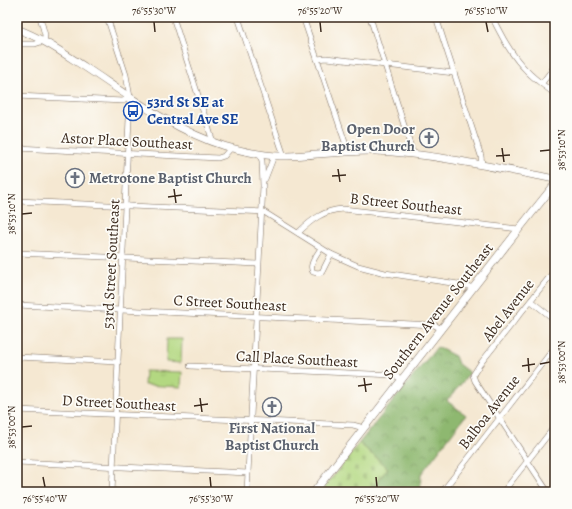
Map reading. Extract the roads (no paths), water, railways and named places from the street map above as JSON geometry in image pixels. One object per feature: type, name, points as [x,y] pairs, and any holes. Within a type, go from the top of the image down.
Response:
[{"type":"main road","points":[[17,29],[44,41],[172,123],[213,142],[231,148],[260,155],[274,156],[348,151],[378,151],[413,154],[555,179]]},
{"type":"main road","name":"Southern Avenue Southeast","points":[[314,492],[519,228],[555,184]]},
{"type":"street","points":[[17,44],[34,44],[44,41],[46,34],[40,17]]},
{"type":"street","name":"53rd Street Southeast","points":[[107,17],[126,75],[130,97],[112,492]]},
{"type":"street","points":[[173,17],[213,142]]},
{"type":"street","points":[[238,17],[284,156]]},
{"type":"street","points":[[303,17],[348,151]]},
{"type":"street","points":[[370,17],[413,154]]},
{"type":"street","points":[[436,17],[481,156],[482,165]]},
{"type":"street","points":[[492,17],[507,46],[518,62],[555,94]]},
{"type":"street","points":[[317,59],[326,58],[454,73]]},
{"type":"street","points":[[542,83],[555,66]]},
{"type":"street","points":[[17,96],[123,101],[130,97]]},
{"type":"street","name":"Astor Place Southeast","points":[[17,148],[218,158],[224,156],[231,148]]},
{"type":"street","points":[[247,492],[263,186],[262,161],[260,155]]},
{"type":"street","points":[[263,186],[274,156]]},
{"type":"street","points":[[17,201],[261,212],[269,214],[331,254],[358,266],[379,272],[465,285],[473,288]]},
{"type":"street","name":"B Street Southeast","points":[[298,233],[320,215],[329,211],[343,209],[519,228]]},
{"type":"street","points":[[321,248],[312,264],[311,269],[313,272],[322,272],[331,254]]},
{"type":"street","points":[[17,253],[258,264]]},
{"type":"street","name":"Abel Avenue","points":[[499,419],[474,379],[474,373],[555,270]]},
{"type":"street","points":[[531,301],[555,320]]},
{"type":"street","name":"C Street Southeast","points":[[17,305],[434,325],[442,329]]},
{"type":"street","name":"Balboa Avenue","points":[[442,492],[555,348]]},
{"type":"street","points":[[17,357],[118,362]]},
{"type":"street","name":"Call Place Southeast","points":[[190,366],[393,375],[402,379]]},
{"type":"street","name":"D Street Southeast","points":[[17,410],[353,425],[364,428]]},
{"type":"street","points":[[499,419],[548,492]]},
{"type":"street","points":[[503,492],[555,426]]},
{"type":"street","points":[[17,462],[248,473]]},
{"type":"place","name":"53rd St SE at Central Ave SE","points":[[133,111]]},
{"type":"place","name":"Open Door Baptist Church","points":[[429,138]]},
{"type":"place","name":"Metrotone Baptist Church","points":[[75,178]]},
{"type":"place","name":"First National Baptist Church","points":[[272,407]]}]
